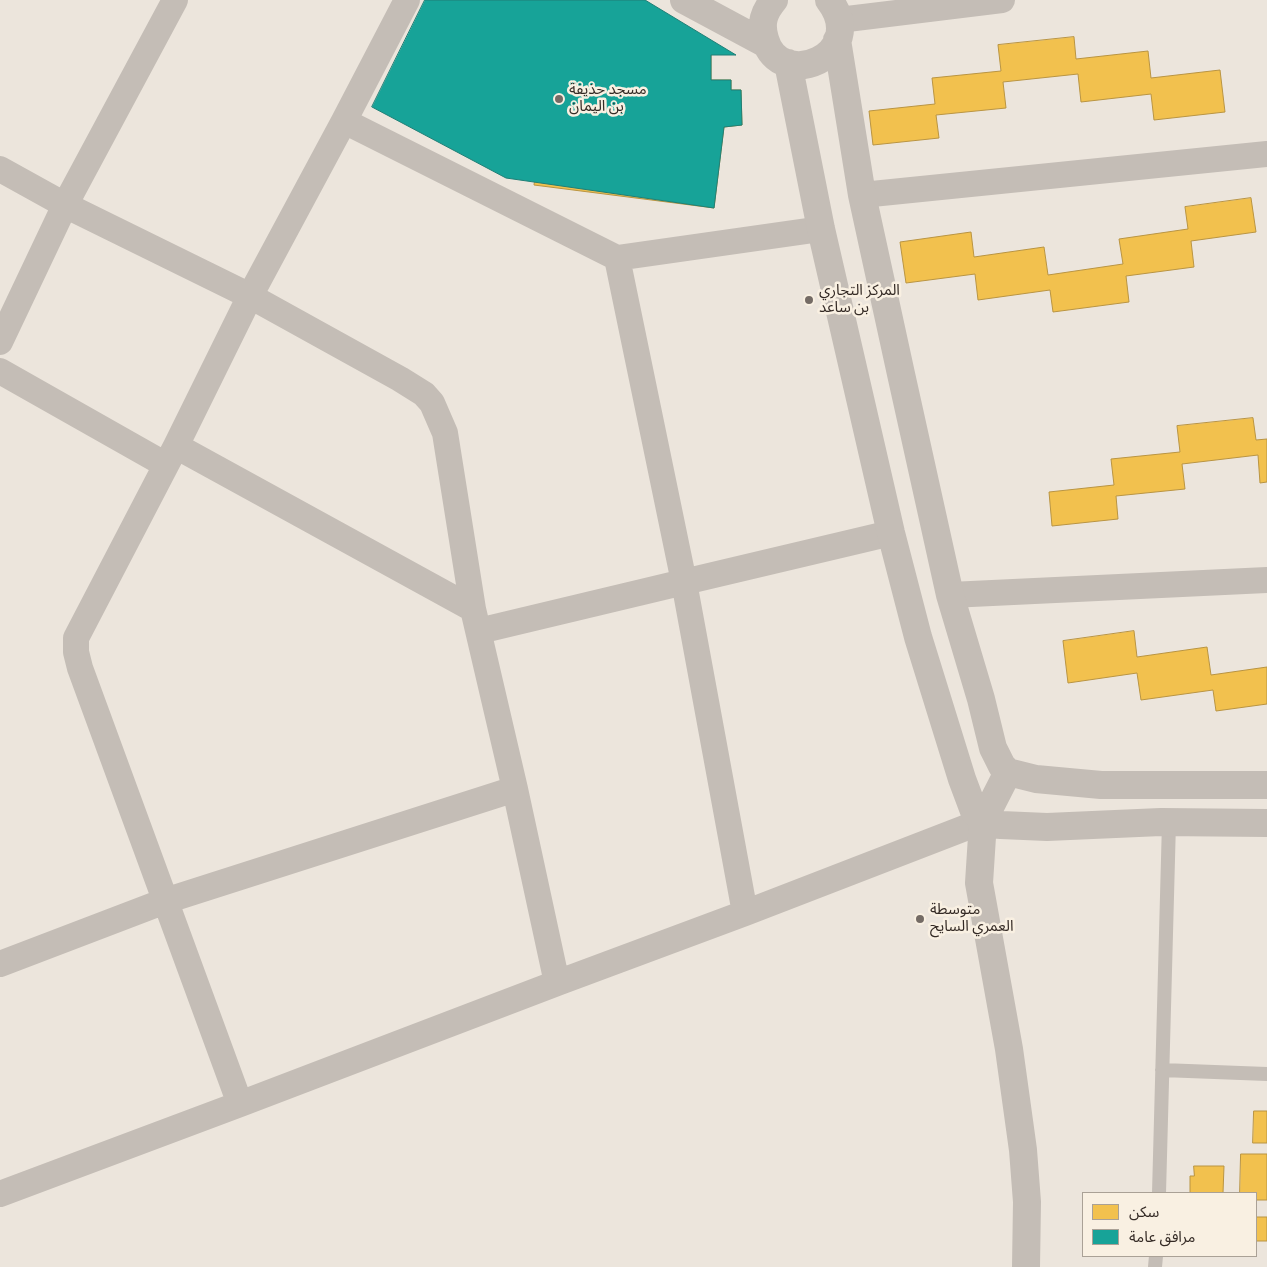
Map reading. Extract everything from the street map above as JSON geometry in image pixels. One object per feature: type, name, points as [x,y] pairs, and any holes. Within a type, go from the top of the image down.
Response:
[{"type":"street","points":[[0,342],[65,205],[175,0]]},
{"type":"street","points":[[240,1104],[80,668],[76,652],[76,638],[171,455],[250,296],[407,0]]},
{"type":"street","points":[[684,0],[766,44]]},
{"type":"street","points":[[774,0],[767,9],[763,20],[762,32],[766,44],[779,59],[800,66],[812,64],[823,59],[831,50],[833,12]]},
{"type":"street","points":[[833,12],[1002,0]]},
{"type":"street","points":[[833,12],[862,196],[950,595],[981,699],[993,748],[1002,766],[1008,772],[1036,779],[1101,785],[1267,785]]},
{"type":"street","points":[[788,63],[821,229],[891,533],[918,637],[962,779],[974,811],[983,821],[1002,826],[1047,827],[1168,822],[1267,823]]},
{"type":"street","points":[[344,121],[617,258],[821,229]]},
{"type":"street","points":[[862,196],[1267,154]]},
{"type":"street","points":[[0,169],[65,205],[250,296],[400,379],[424,394],[432,403],[445,433],[476,620],[557,983]]},
{"type":"street","points":[[617,258],[684,582],[745,912]]},
{"type":"street","points":[[0,371],[171,455],[476,620],[684,582],[891,533]]},
{"type":"street","points":[[950,595],[1267,580]]},
{"type":"street","points":[[1008,772],[983,821],[979,883],[1010,1049],[1022,1141],[1027,1202],[1026,1267]]},
{"type":"street","points":[[0,964],[165,901],[515,789]]},
{"type":"street","points":[[0,1194],[983,821]]},
{"type":"lane","points":[[1159,1192],[1168,822]]},
{"type":"lane","points":[[1162,1070],[1267,1074]]},
{"type":"building: سكن","points":[[529,31],[711,55],[711,80],[731,80],[731,90],[741,90],[742,125],[724,127],[714,208],[534,185],[550,53],[527,52]]},
{"type":"building: سكن","points":[[1074,37],[1076,59],[1148,51],[1151,78],[1220,70],[1225,112],[1154,120],[1151,94],[1081,102],[1078,74],[1003,82],[1006,108],[936,115],[939,138],[873,145],[869,111],[935,104],[932,78],[1001,71],[998,45]]},
{"type":"building: سكن","points":[[1251,198],[1256,232],[1191,241],[1194,267],[1126,276],[1129,302],[1053,312],[1050,290],[978,300],[975,274],[906,283],[900,242],[971,232],[974,257],[1044,247],[1048,275],[1123,264],[1119,239],[1188,229],[1185,207]]},
{"type":"building: سكن","points":[[1253,418],[1256,440],[1267,439],[1267,482],[1260,483],[1258,455],[1182,464],[1185,489],[1116,496],[1118,519],[1052,526],[1049,492],[1114,485],[1111,459],[1180,452],[1177,426]]},
{"type":"building: سكن","points":[[1134,631],[1137,657],[1207,647],[1211,675],[1267,667],[1267,704],[1216,711],[1213,690],[1141,700],[1137,673],[1068,683],[1063,641]]},
{"type":"building: سكن","points":[[1254,1111],[1267,1111],[1267,1143],[1253,1143]]},
{"type":"building: سكن","points":[[1241,1154],[1267,1154],[1267,1200],[1257,1200],[1257,1192],[1240,1192]]},
{"type":"building: سكن","points":[[1194,1166],[1224,1166],[1223,1192],[1190,1192],[1190,1176],[1194,1176]]},
{"type":"building: سكن","points":[[1257,1217],[1267,1217],[1267,1241],[1257,1241]]},
{"type":"building: مرافق عامة","name":"مسجد حذيفة بن اليمان","points":[[425,0],[645,0],[736,55],[711,55],[711,80],[731,80],[731,90],[741,90],[742,125],[724,127],[714,208],[506,178],[372,107]]},
{"type":"place","name":"مسجد حذيفة بن اليمان","points":[[559,99]]},
{"type":"place","name":"المركز التجاري بن ساعد","points":[[809,300]]},
{"type":"place","name":"متوسطة العمري السايح","points":[[920,919]]}]
